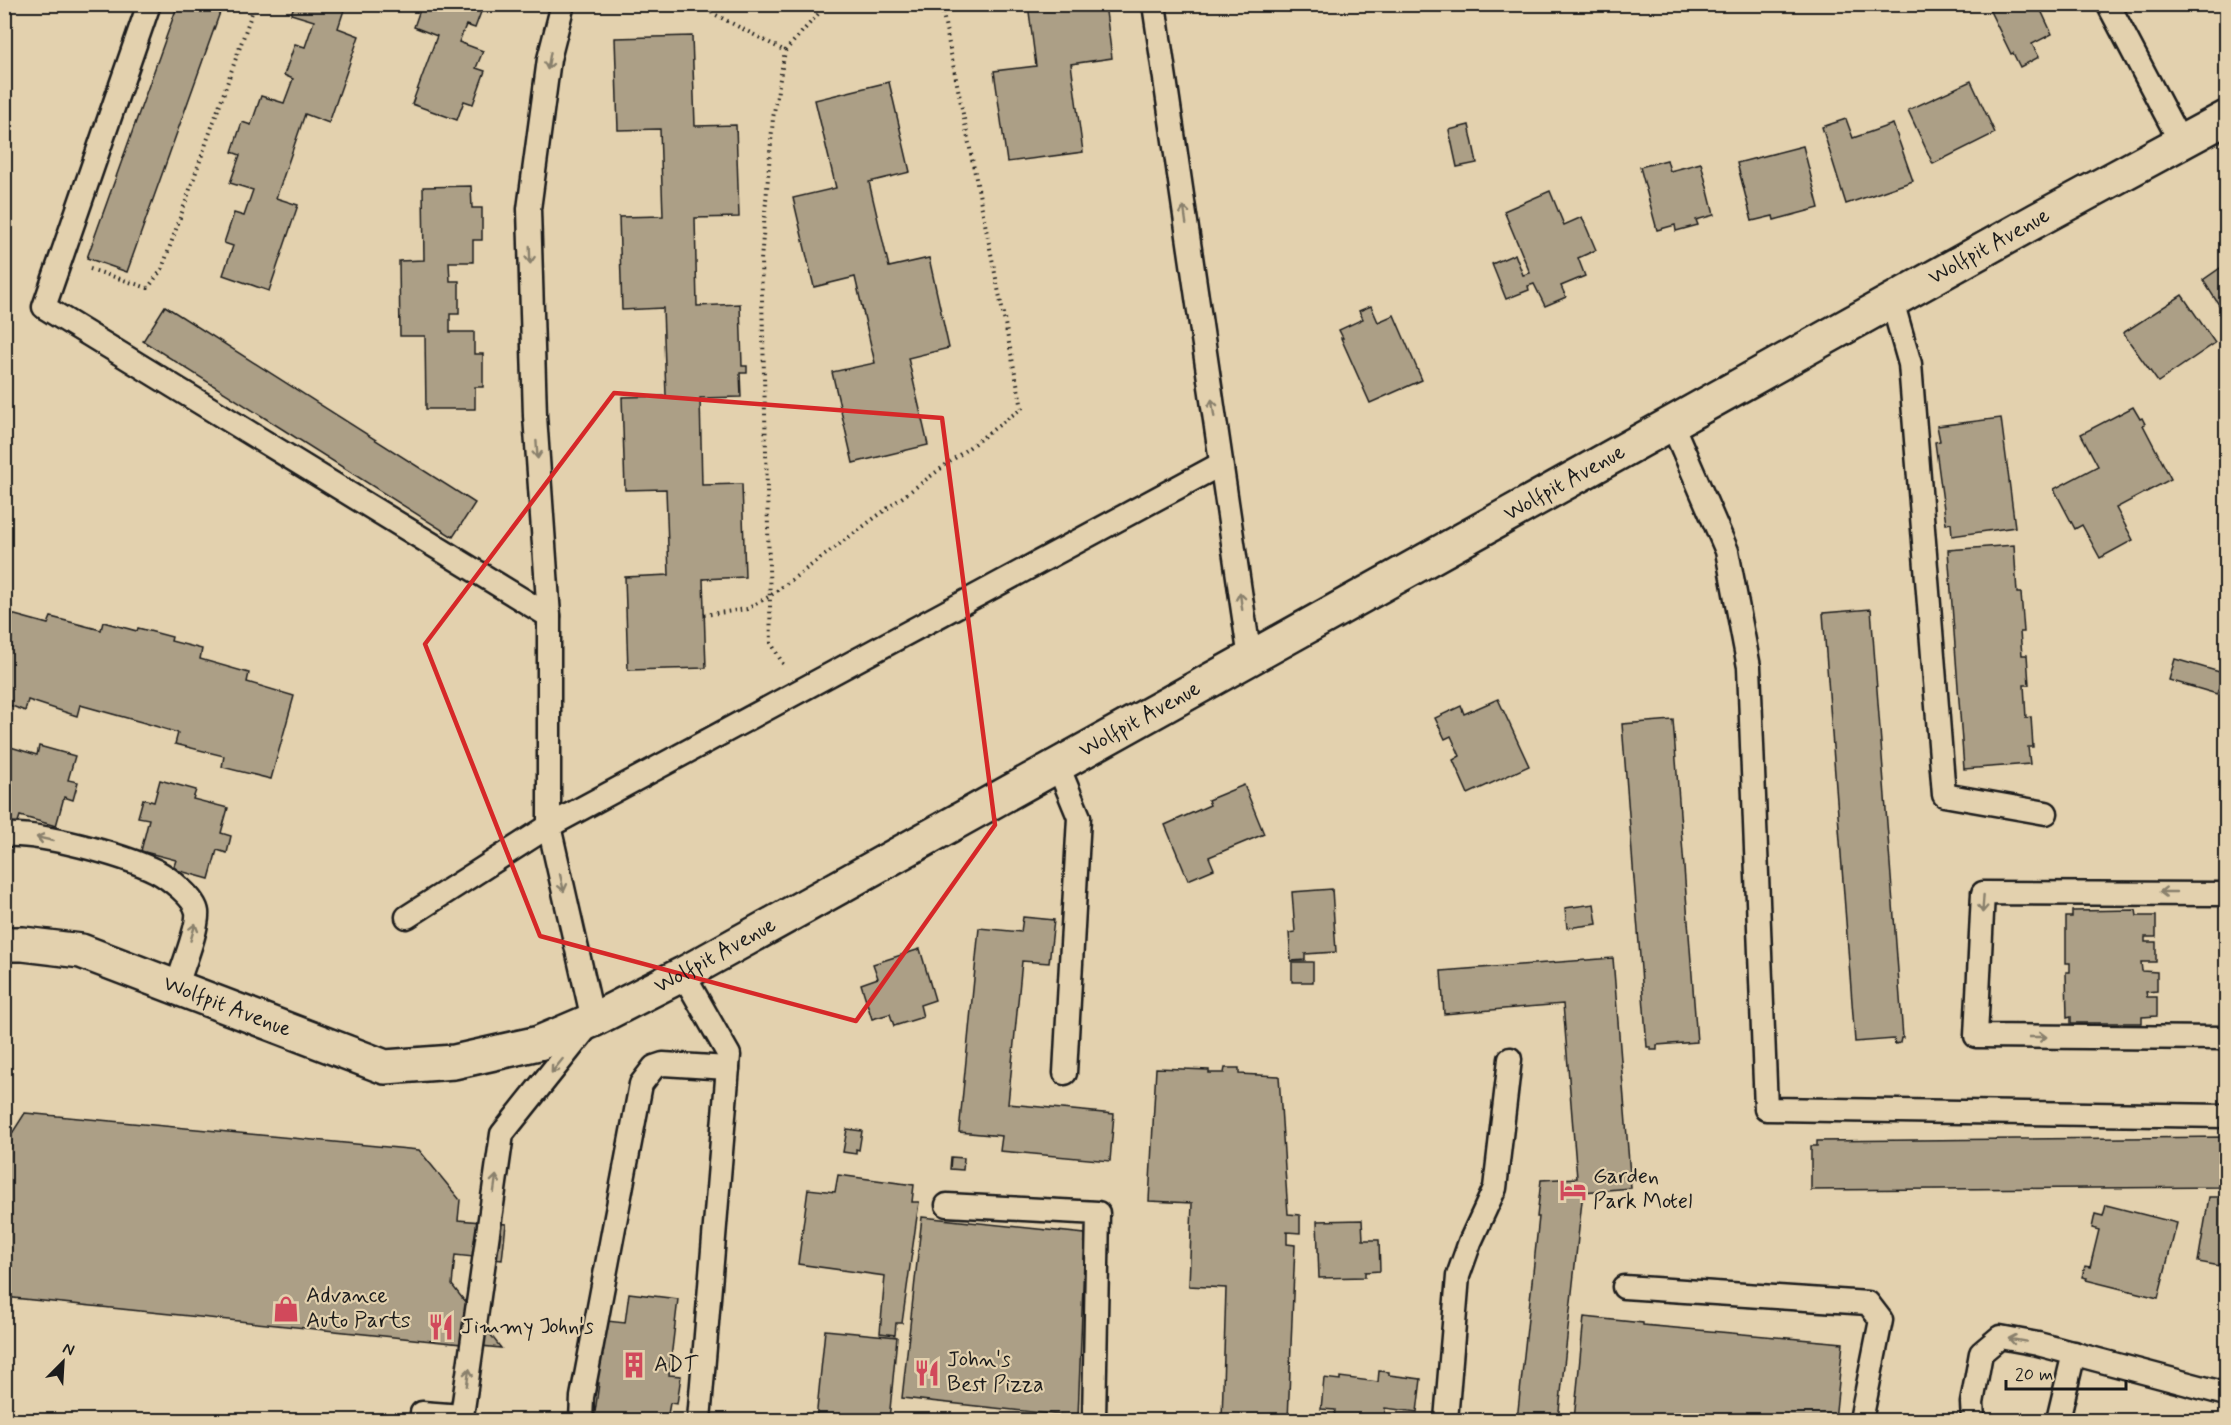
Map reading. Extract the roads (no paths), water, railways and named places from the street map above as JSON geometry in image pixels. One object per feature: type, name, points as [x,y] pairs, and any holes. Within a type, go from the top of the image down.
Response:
[{"type":"street","name":"Wolfpit Avenue","points":[[4,944],[81,951],[385,1067],[454,1062],[539,1043],[593,1020],[683,974],[1892,301],[2226,118]]},
{"type":"lane","points":[[149,4],[44,306],[549,616]]},
{"type":"lane","points":[[423,1413],[462,1416],[502,1134],[593,1020],[549,826],[549,616],[535,416],[529,209],[549,59],[563,4]]},
{"type":"lane","points":[[1154,4],[1250,659]]},
{"type":"lane","points":[[2108,4],[2181,143]]},
{"type":"lane","points":[[1892,301],[1910,364],[1944,795],[2046,813]]},
{"type":"lane","points":[[1672,424],[1727,550],[1749,667],[1766,1109],[2226,1116]]},
{"type":"lane","points":[[407,917],[549,826],[1221,464]]},
{"type":"lane","points":[[1059,765],[1079,817],[1065,1073]]},
{"type":"lane","points":[[4,835],[35,836],[99,851],[157,872],[192,899],[197,913],[195,927],[176,988]]},
{"type":"lane","points":[[2226,894],[1983,893],[1976,1036],[2226,1038]]},
{"type":"lane","points":[[683,974],[729,1055],[699,1420]]},
{"type":"lane","points":[[1446,1420],[1458,1276],[1470,1242],[1495,1188],[1510,1059]]},
{"type":"lane","points":[[582,1420],[582,1397],[641,1084],[654,1067],[663,1064],[728,1068]]},
{"type":"lane","points":[[947,1205],[1098,1213],[1094,1420]]},
{"type":"lane","points":[[1624,1287],[1868,1303],[1881,1320],[1861,1420]]},
{"type":"lane","points":[[1973,1420],[1972,1403],[1981,1353],[2000,1337],[2074,1353],[2226,1394]]},
{"type":"lane","points":[[2058,1420],[2074,1353]]},
{"type":"place","name":"Garden Park Motel","points":[[1573,1190]]},
{"type":"place","name":"Advance Auto Parts","points":[[286,1309]]},
{"type":"place","name":"Jimmy John's","points":[[441,1327]]},
{"type":"place","name":"ADT","points":[[634,1365]]},
{"type":"place","name":"John's Best Pizza","points":[[927,1373]]}]
